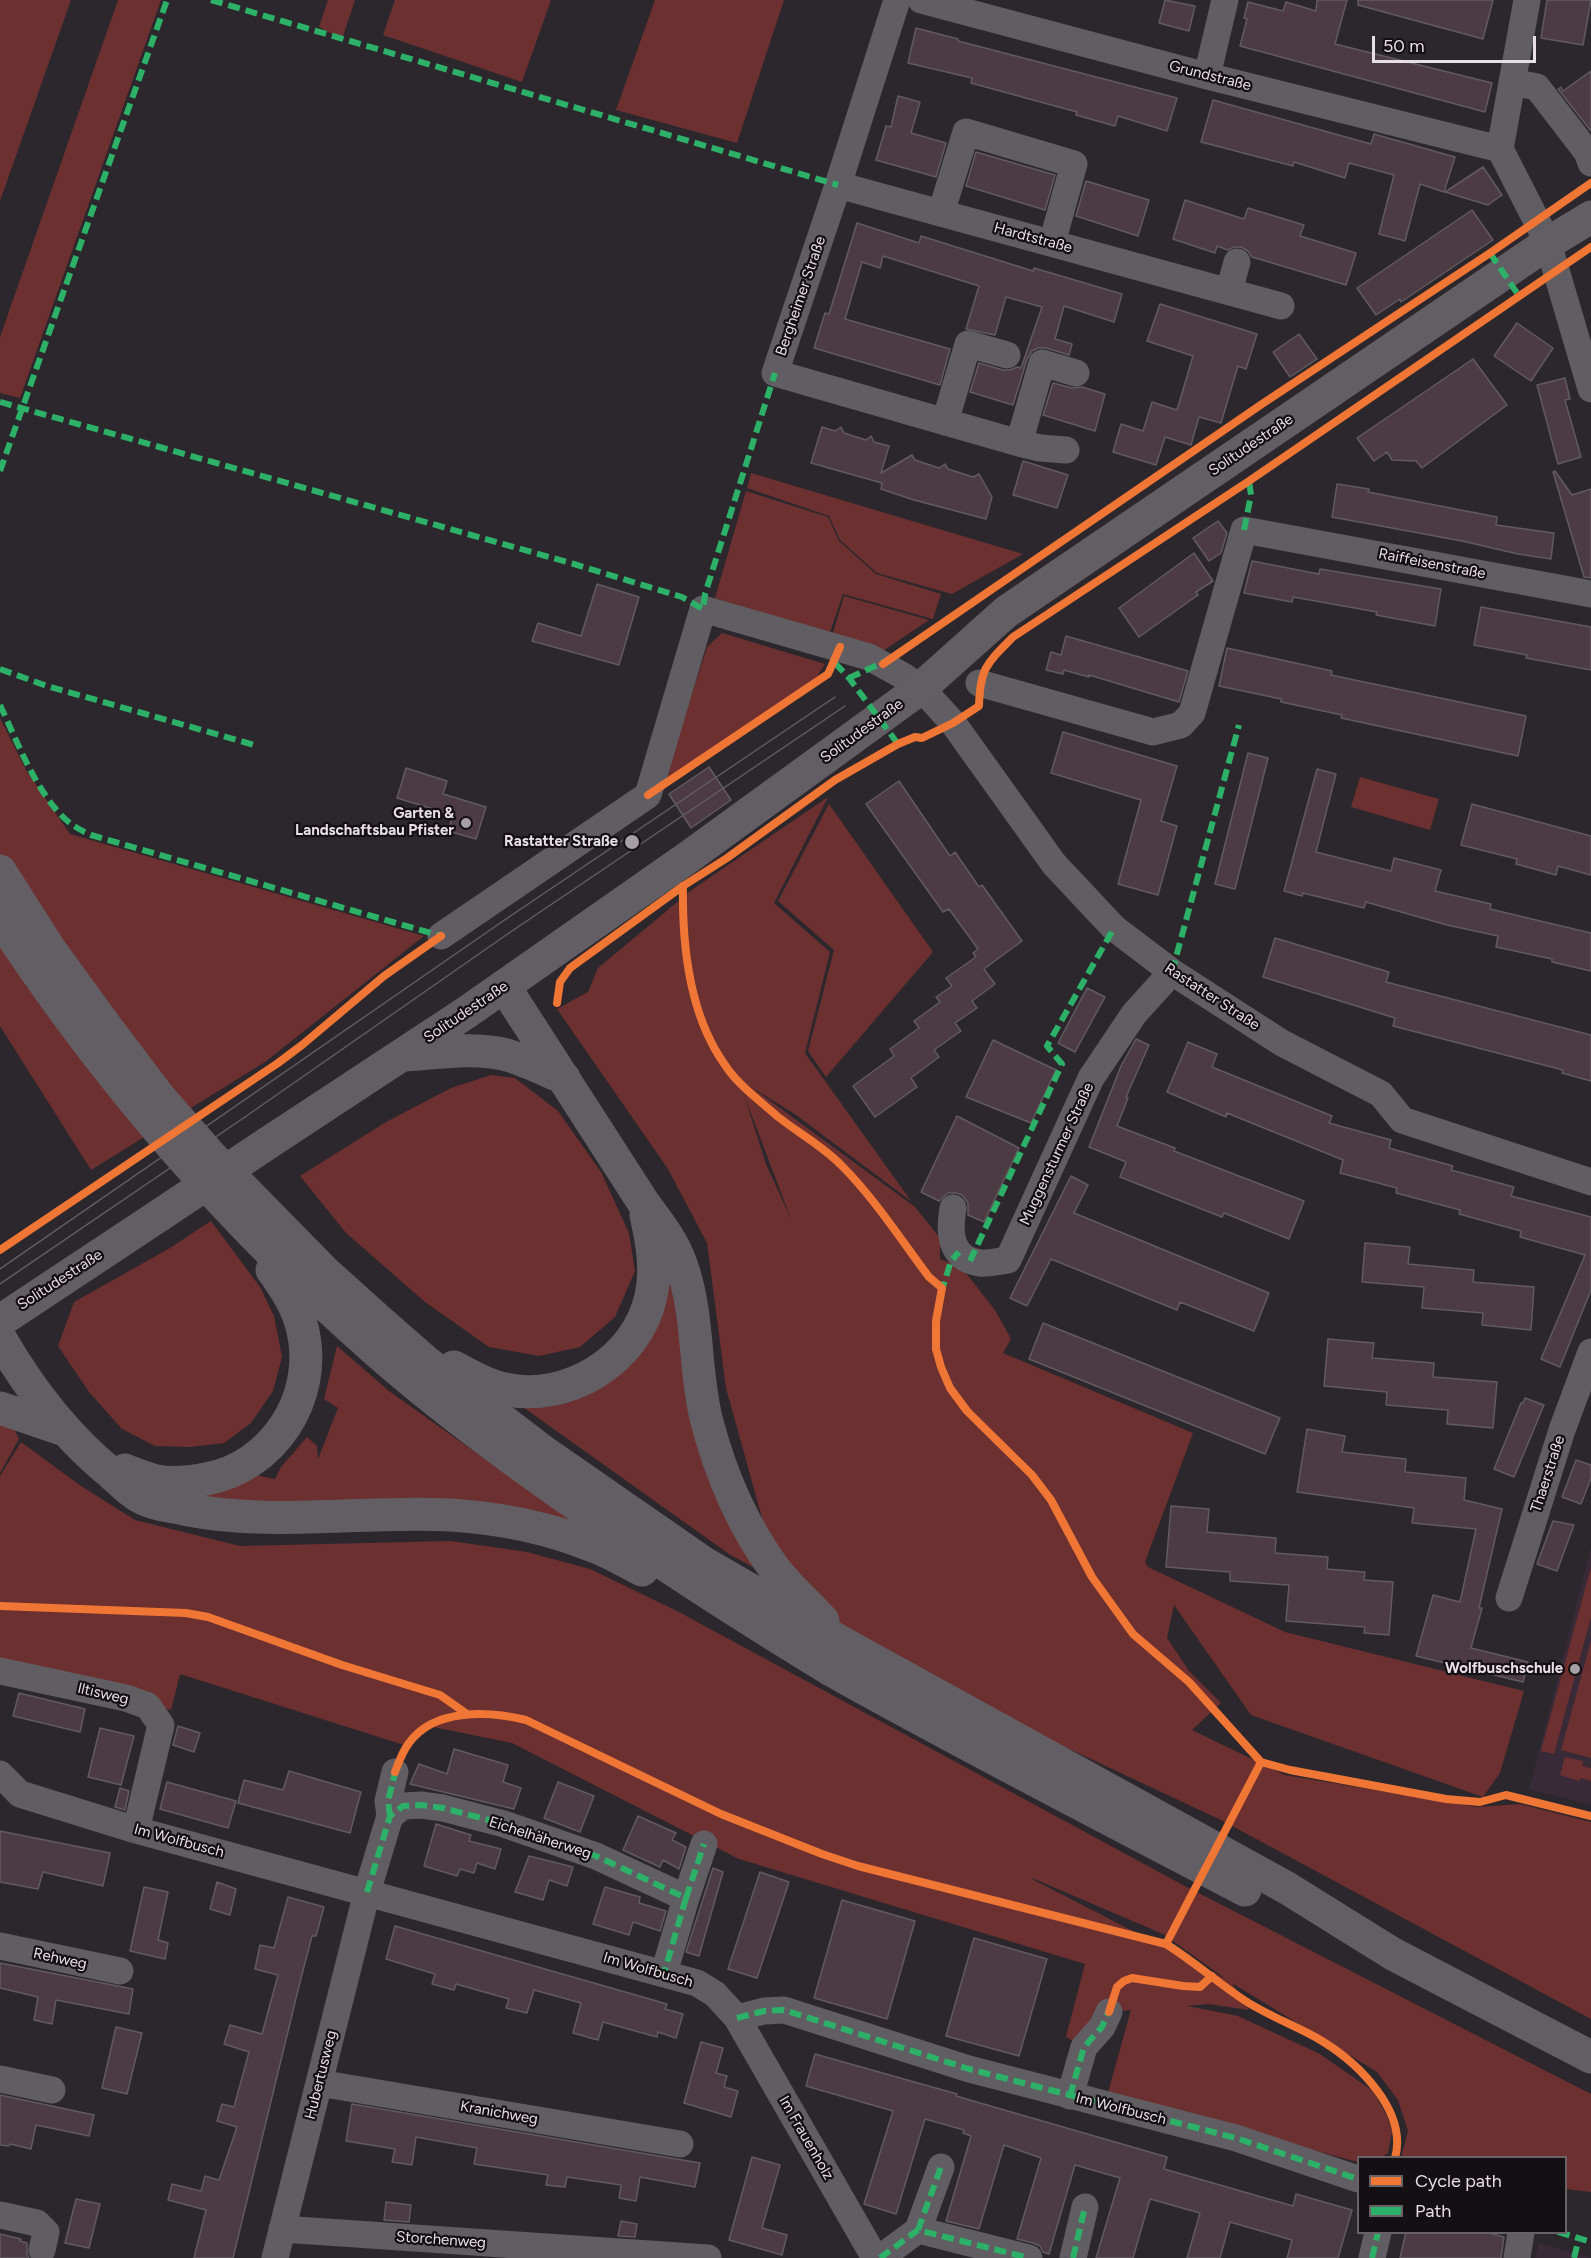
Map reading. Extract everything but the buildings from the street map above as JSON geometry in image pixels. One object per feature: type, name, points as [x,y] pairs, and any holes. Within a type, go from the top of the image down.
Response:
[{"type":"main road","name":"Solitudestraße","points":[[0,1321],[504,986],[690,856],[921,688],[1006,612],[1548,243],[1591,217]]},
{"type":"main road","points":[[0,871],[51,951],[160,1098],[210,1155],[325,1272],[425,1361],[544,1452],[704,1563],[839,1641],[1287,1888],[1393,1954],[1591,2057]]},
{"type":"main road","points":[[0,918],[72,1023],[130,1098],[167,1142],[255,1237],[372,1348],[542,1481],[697,1587],[837,1673],[1036,1781],[1269,1902],[1393,1954]]},
{"type":"main road","points":[[504,986],[643,1202],[664,1230],[681,1264],[689,1299],[705,1415],[718,1460],[732,1496],[752,1534],[777,1572],[807,1602],[839,1641]]},
{"type":"main road","points":[[403,1055],[468,1050],[486,1052],[519,1059],[564,1078]]},
{"type":"main road","points":[[425,1361],[455,1368],[472,1378],[504,1389],[532,1391],[558,1389],[584,1380],[608,1365],[624,1349],[640,1324],[651,1298],[654,1274],[653,1246],[643,1202]]},
{"type":"main road","points":[[92,1459],[157,1481],[193,1482],[221,1477],[243,1468],[276,1439],[290,1422],[299,1401],[304,1376],[306,1354],[304,1332],[296,1308],[285,1287],[266,1263],[255,1237]]},
{"type":"main road","points":[[0,1338],[36,1395],[62,1429],[92,1459],[140,1497],[171,1507],[206,1514],[262,1518],[452,1515],[502,1522],[594,1546],[657,1578],[697,1587]]},
{"type":"main road","points":[[0,1408],[62,1429]]},
{"type":"street","name":"Bergheimer Straße","points":[[897,0],[775,372],[1019,443],[1040,448],[1066,450]]},
{"type":"street","name":"Grundstraße","points":[[921,0],[1207,76],[1500,149]]},
{"type":"street","points":[[1207,76],[1225,0]]},
{"type":"street","points":[[1527,0],[1500,149],[1548,243],[1589,375]]},
{"type":"street","points":[[1512,81],[1537,87],[1590,155]]},
{"type":"street","points":[[941,213],[966,132],[1074,164],[1052,243]]},
{"type":"street","name":"Hardtstraße","points":[[838,185],[1281,306]]},
{"type":"street","points":[[1229,291],[1237,262]]},
{"type":"street","points":[[945,422],[968,344],[1007,355]]},
{"type":"street","points":[[1019,443],[1042,363],[1076,373]]},
{"type":"street","name":"Raiffeisenstraße","points":[[979,683],[1153,732],[1181,725],[1192,713],[1244,530],[1591,594]]},
{"type":"street","name":"Solitudestraße","points":[[441,936],[648,795],[703,609],[869,657],[921,688]]},
{"type":"street","name":"Rastatter Straße","points":[[921,688],[953,723],[1054,864],[1114,928],[1172,972],[1282,1043],[1381,1094],[1402,1120],[1591,1182]]},
{"type":"street","name":"Muggensturmer Straße","points":[[953,1208],[950,1222],[951,1241],[959,1252],[970,1260],[981,1263],[1008,1260],[1091,1078],[1134,1014],[1172,972]]},
{"type":"street","name":"Thaerstraße","points":[[1509,1598],[1562,1430],[1591,1352]]},
{"type":"street","name":"Iltisweg","points":[[0,1671],[126,1698],[148,1706],[161,1725],[136,1830]]},
{"type":"street","points":[[367,1892],[390,1816],[388,1801],[395,1772]]},
{"type":"street","name":"Im Wolfbusch","points":[[0,1774],[20,1794],[136,1830],[697,1983],[715,1994],[737,2018],[764,2011],[784,2010],[969,2069],[1236,2138],[1357,2178]]},
{"type":"street","name":"Eichelhäherweg","points":[[390,1816],[403,1806],[421,1805],[443,1808],[504,1824],[596,1856],[686,1898]]},
{"type":"street","points":[[664,1974],[704,1844]]},
{"type":"street","name":"Hubertusweg","points":[[275,2258],[367,1892]]},
{"type":"street","name":"Rehweg","points":[[0,1946],[120,1971]]},
{"type":"street","points":[[1070,2096],[1084,2047],[1102,2028],[1109,2012]]},
{"type":"street","name":"Im Frauenholz","points":[[737,2018],[874,2258]]},
{"type":"street","points":[[0,2079],[52,2090]]},
{"type":"street","name":"Kranichweg","points":[[319,2083],[680,2144]]},
{"type":"street","points":[[880,2258],[918,2230],[941,2167]]},
{"type":"street","points":[[1072,2258],[1085,2207]]},
{"type":"street","points":[[0,2215],[37,2223],[45,2232],[42,2250]]},
{"type":"street","name":"Storchenweg","points":[[282,2229],[708,2258]]},
{"type":"street","points":[[918,2230],[1029,2258]]},
{"type":"street","points":[[1372,2258],[1378,2234]]},
{"type":"street","points":[[1517,2258],[1521,2234]]},
{"type":"shaded area","points":[[0,0],[71,0],[0,201]]},
{"type":"shaded area","points":[[118,0],[161,0],[20,398],[0,393],[0,337]]},
{"type":"shaded area","points":[[328,0],[355,0],[342,39],[319,27]]},
{"type":"shaded area","points":[[395,0],[551,0],[522,82],[383,35]]},
{"type":"shaded area","points":[[655,0],[784,0],[737,143],[616,110]]},
{"type":"shaded area","points":[[751,473],[1023,554],[952,594],[877,573],[840,540],[829,516],[747,488]]},
{"type":"shaded area","points":[[746,491],[828,517],[839,541],[876,574],[941,594],[933,619],[843,594],[829,635],[715,598]]},
{"type":"shaded area","points":[[844,596],[929,620],[883,651],[832,636]]},
{"type":"shaded area","points":[[722,633],[825,664],[816,678],[664,780],[707,647]]},
{"type":"shaded area","points":[[0,718],[26,770],[70,834],[424,936],[265,1062],[91,1170],[0,1026]]},
{"type":"shaded area","points":[[1360,777],[1439,799],[1430,830],[1351,807]]},
{"type":"shaded area","points":[[828,797],[774,903],[830,952],[805,1053],[911,1201],[796,1115],[750,1086],[915,1207],[940,1238],[940,1259],[961,1267],[995,1310],[1011,1339],[1003,1353],[1193,1433],[1145,1562],[1148,1567],[1285,1632],[1524,1691],[1500,1773],[1483,1797],[1251,1715],[1174,1605],[1167,1638],[1189,1671],[1221,1703],[1192,1730],[1285,1775],[1477,1807],[1520,1804],[1591,1822],[1591,2019],[1221,1820],[839,1641],[777,1572],[726,1388],[707,1243],[668,1169],[557,1009],[588,992],[598,968],[693,889]],"holes":[[[744,1095],[791,1219],[766,1164]]]},
{"type":"shaded area","points":[[829,804],[933,952],[826,1077],[808,1051],[834,950],[778,901]]},
{"type":"shaded area","points":[[491,1075],[515,1078],[558,1111],[601,1172],[629,1233],[635,1271],[615,1317],[580,1347],[539,1356],[489,1347],[425,1302],[346,1233],[300,1176],[386,1122],[451,1088]]},
{"type":"shaded area","points":[[211,1221],[260,1287],[274,1316],[282,1357],[273,1391],[251,1423],[224,1443],[190,1447],[155,1446],[122,1429],[89,1392],[58,1346],[74,1302],[170,1248]]},
{"type":"shaded area","points":[[669,1267],[767,1575],[729,1554],[513,1400],[580,1396]]},
{"type":"shaded area","points":[[337,1346],[389,1391],[572,1521],[525,1509],[281,1506],[187,1497],[255,1475],[275,1479],[281,1467],[307,1437],[317,1446],[318,1459],[338,1408],[324,1399]]},
{"type":"shaded area","points":[[0,1416],[10,1420],[19,1439],[0,1473]]},
{"type":"shaded area","points":[[21,1442],[81,1486],[135,1520],[240,1546],[451,1541],[527,1552],[590,1569],[677,1611],[1181,1884],[1591,2094],[1591,2192],[1567,2189],[1567,2156],[1401,2156],[1408,2131],[1398,2100],[1377,2072],[1232,1983],[1249,2010],[1208,2004],[1187,2006],[1238,2016],[1320,2054],[1373,2091],[1387,2116],[1392,2131],[1388,2153],[1384,2156],[1357,2156],[1357,2162],[1107,2096],[1131,2010],[1109,2012],[1084,2047],[1066,2037],[1085,1964],[739,1859],[512,1743],[433,1727],[404,1745],[180,1674],[171,1710],[0,1673],[0,1476]],"holes":[[[1032,1878],[1163,1934],[1226,1979],[1032,1879]]]},
{"type":"shaded area","name":"Wolfbuschschule","points":[[1591,1548],[1591,1805],[1529,1789]]},
{"type":"shaded area","points":[[1591,1567],[1591,1617],[1554,1754],[1541,1751]]},
{"type":"shaded area","points":[[1591,1641],[1591,1758],[1561,1750]]},
{"type":"shaded area","points":[[1565,1757],[1583,1761],[1582,1766],[1591,1768],[1591,1781],[1580,1778],[1579,1781],[1560,1775]]},
{"type":"shaded area","points":[[1539,2243],[1591,2258],[1535,2258]]},
{"type":"tram line","points":[[0,1269],[506,919],[835,697]]},
{"type":"tram line","points":[[0,1284],[509,933],[845,706]]},
{"type":"marked path","points":[[0,471],[167,0]]},
{"type":"marked path","points":[[211,0],[838,185]]},
{"type":"marked path","points":[[1490,253],[1519,296]]},
{"type":"marked path","points":[[0,402],[574,564],[682,597],[703,609],[705,594],[775,373]]},
{"type":"marked path","points":[[1244,530],[1251,495],[1249,481]]},
{"type":"marked path","points":[[849,678],[886,661]]},
{"type":"marked path","points":[[835,663],[849,678],[898,744]]},
{"type":"marked path","points":[[0,669],[47,686],[258,746]]},
{"type":"marked path","points":[[0,705],[39,785],[59,813],[83,831],[441,936]]},
{"type":"marked path","points":[[1172,972],[1239,725]]},
{"type":"marked path","points":[[970,1261],[1062,1064],[1047,1046],[1114,928]]},
{"type":"marked path","points":[[941,1293],[951,1261],[959,1252]]},
{"type":"marked path","points":[[390,1816],[388,1801],[396,1769]]},
{"type":"marked path","points":[[367,1892],[390,1816],[403,1806],[421,1805],[443,1808],[504,1824],[596,1856],[686,1898],[664,1973]]},
{"type":"marked path","points":[[686,1898],[704,1844]]},
{"type":"marked path","points":[[1070,2096],[1084,2047],[1102,2027],[1110,2008]]},
{"type":"marked path","points":[[737,2018],[764,2011],[784,2010],[969,2069],[1236,2138],[1357,2179]]},
{"type":"marked path","points":[[918,2230],[941,2167]]},
{"type":"marked path","points":[[1073,2258],[1085,2207]]},
{"type":"marked path","points":[[880,2258],[918,2230],[1029,2258]]},
{"type":"marked path","points":[[1372,2258],[1378,2234]]},
{"type":"marked path","points":[[1565,2234],[1591,2242]]},
{"type":"marked path","points":[[1574,2258],[1579,2238]]},
{"type":"cycle path","points":[[883,664],[1262,404],[1591,183]]},
{"type":"cycle path","points":[[557,1003],[560,982],[570,968],[683,886],[727,858],[835,780],[898,744],[915,737],[922,738],[953,723],[979,706],[983,674],[991,660],[1013,637],[1249,481],[1591,247]]},
{"type":"cycle path","points":[[648,795],[828,674],[840,647]]},
{"type":"cycle path","points":[[683,886],[684,933],[690,980],[703,1025],[713,1045],[742,1086],[842,1166],[877,1206],[929,1277],[942,1288],[936,1321],[936,1349],[950,1388],[967,1411],[1032,1475],[1051,1500],[1092,1577],[1133,1634],[1189,1682],[1261,1762],[1290,1770],[1446,1799],[1480,1802],[1506,1795],[1591,1816]]},
{"type":"cycle path","points":[[0,1250],[278,1063],[384,976],[441,936]]},
{"type":"cycle path","points":[[0,1606],[186,1613],[208,1617],[342,1665],[440,1695],[467,1714]]},
{"type":"cycle path","points":[[395,1772],[409,1743],[433,1723],[447,1718],[479,1714],[526,1720],[721,1814],[822,1854],[858,1866],[1166,1944]]},
{"type":"cycle path","points":[[1261,1762],[1166,1944],[1244,2000],[1322,2041],[1350,2062],[1377,2090],[1387,2106],[1394,2123],[1397,2140],[1395,2156]]},
{"type":"cycle path","points":[[1109,2012],[1117,1987],[1132,1978],[1200,1987],[1212,1976]]},
{"type":"place","name":"Garten & Landschaftsbau Pfister","points":[[466,823]]},
{"type":"place","name":"Rastatter Straße","points":[[632,842]]},
{"type":"place","name":"Wolfbuschschule","points":[[1575,1669]]}]
